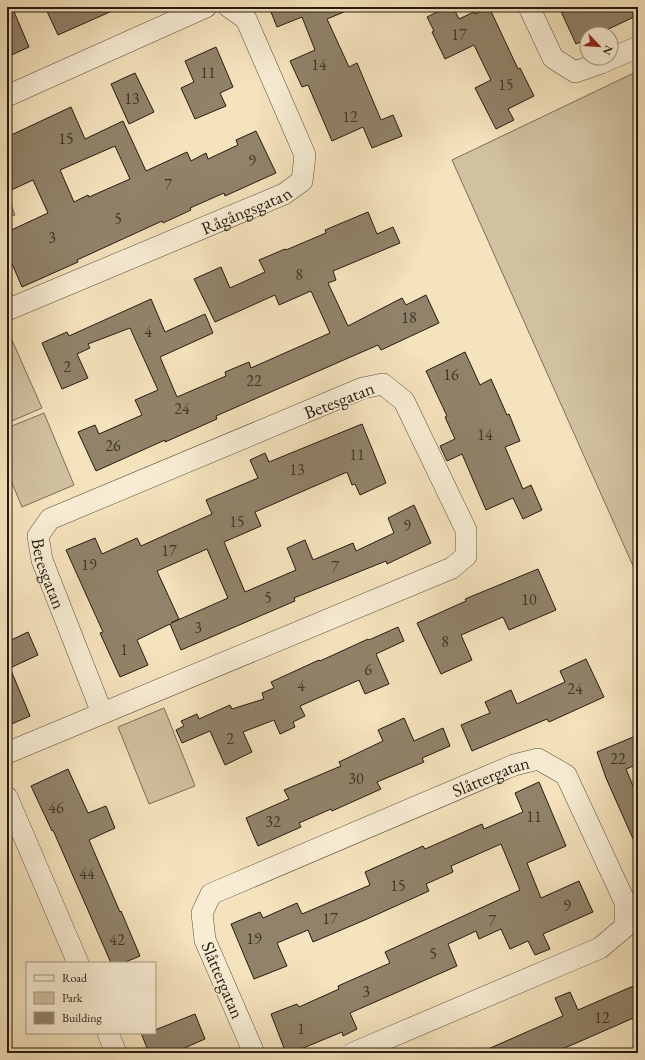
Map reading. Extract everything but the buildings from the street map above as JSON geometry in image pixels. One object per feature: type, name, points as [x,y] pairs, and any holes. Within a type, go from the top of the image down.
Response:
[{"type":"street","points":[[7,96],[206,7]]},
{"type":"street","name":"Rågångsgatan","points":[[7,310],[284,194],[302,181],[305,155],[246,19],[229,7]]},
{"type":"street","points":[[529,7],[553,58],[575,72],[601,63],[638,47]]},
{"type":"street","name":"Betesgatan","points":[[7,753],[102,712],[452,568],[466,556],[466,530],[404,401],[383,384],[363,388],[50,520],[38,536],[42,560],[102,712]]},
{"type":"street","name":"Slåttergatan","points":[[254,1053],[205,940],[202,913],[211,894],[514,765],[538,759],[566,775],[625,902],[625,927],[600,948],[353,1053]]},
{"type":"street","points":[[7,797],[78,962]]},
{"type":"street","points":[[108,1034],[116,1053]]},
{"type":"green space","points":[[638,71],[638,577],[452,160]]},
{"type":"green space","points":[[7,331],[42,408],[7,423]]},
{"type":"green space","points":[[44,413],[74,485],[22,507],[7,471],[7,428]]},
{"type":"green space","points":[[164,708],[195,786],[149,804],[118,727]]},
{"type":"shaded area","points":[[11,204],[15,215],[7,218],[7,206]]}]
